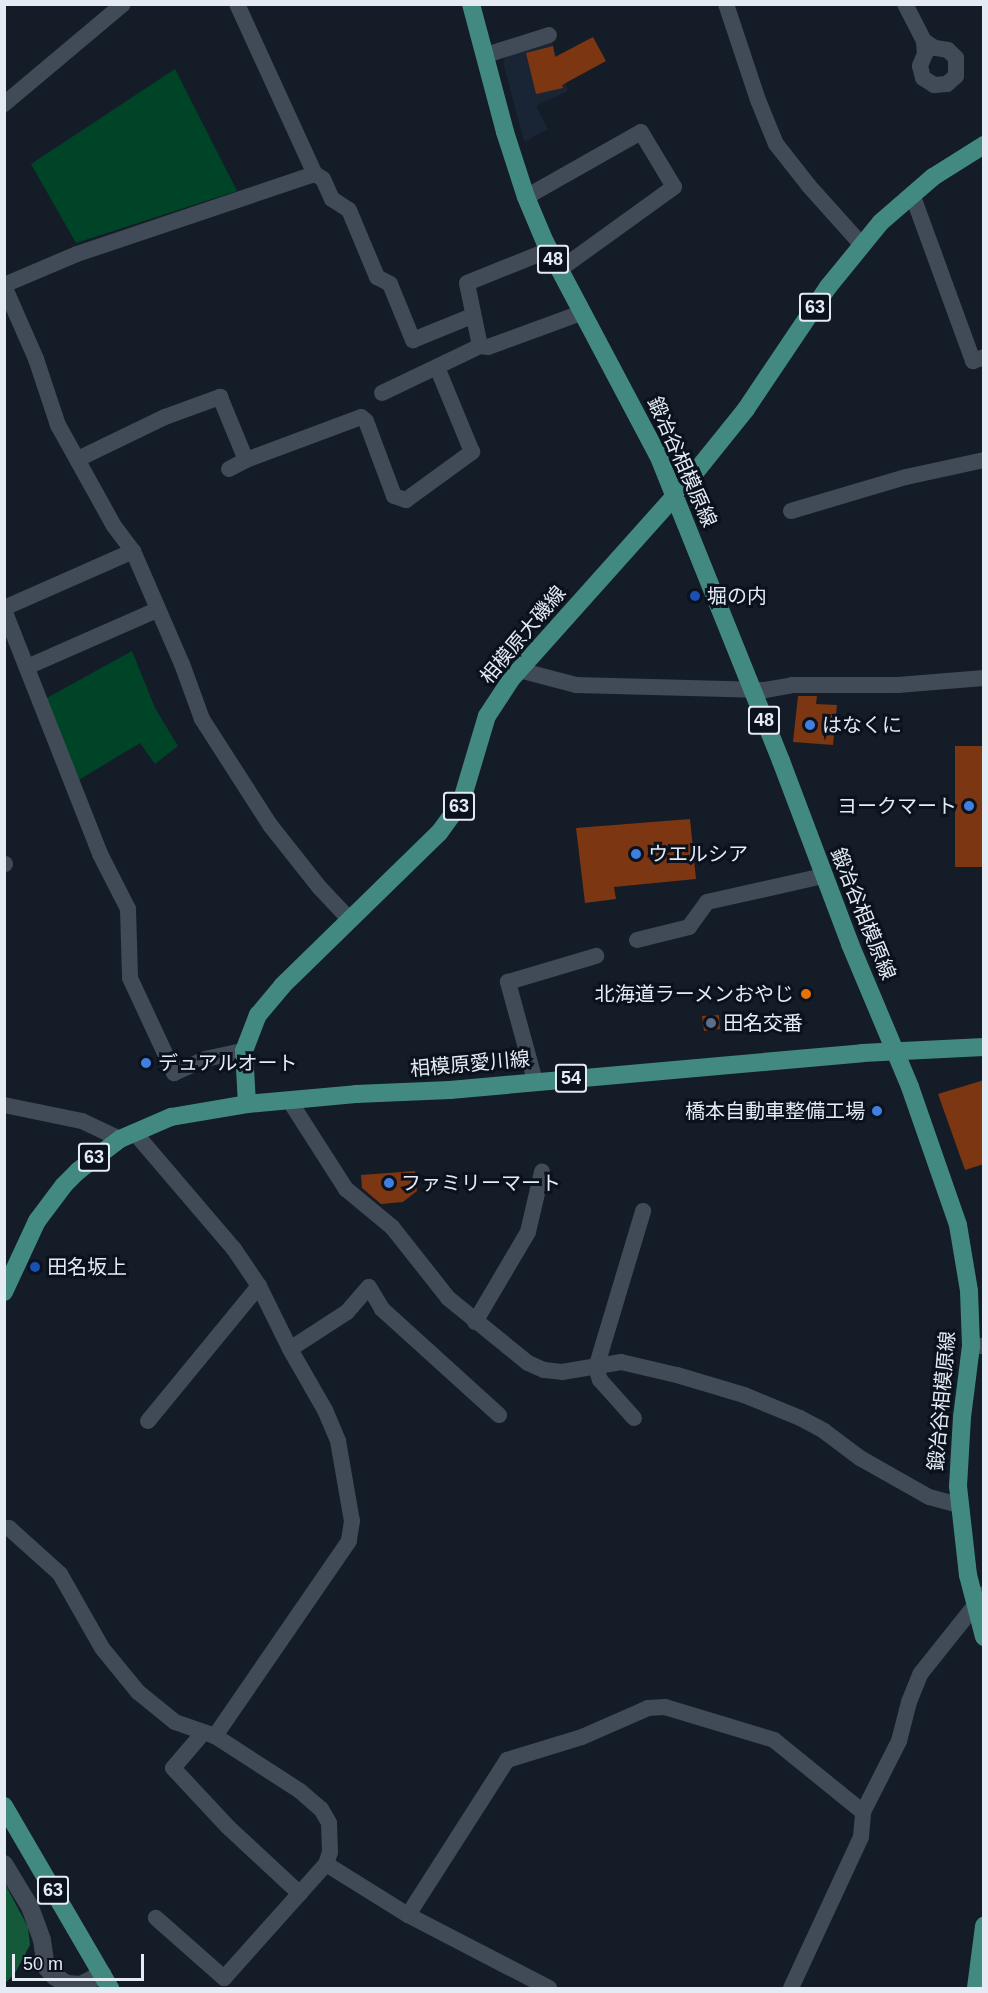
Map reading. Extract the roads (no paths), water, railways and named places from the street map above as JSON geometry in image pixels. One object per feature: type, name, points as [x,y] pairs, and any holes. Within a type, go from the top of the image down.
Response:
[{"type":"main road","name":"鍛冶谷相模原線","points":[[471,4],[505,132],[526,197],[549,250],[581,313],[639,416],[675,497],[936,1157],[958,1225],[978,1346],[959,1450],[959,1505],[968,1575],[980,1598],[984,1637]]},
{"type":"main road","name":"相模原大磯線","points":[[247,1104],[244,1051],[251,1027],[266,1002],[440,833],[453,815],[464,792],[488,716],[519,670],[675,497],[746,409],[828,287],[861,244],[912,194],[982,150]]},
{"type":"main road","name":"相模原愛川線","points":[[247,1104],[895,1052],[984,1047]]},
{"type":"main road","name":"63","points":[[4,1292],[37,1221],[51,1201],[78,1171],[127,1135],[181,1114],[247,1104]]},
{"type":"main road","name":"63","points":[[4,1806],[106,1982]]},
{"type":"main road","points":[[976,1989],[984,1926]]},
{"type":"street","points":[[4,104],[123,4]]},
{"type":"street","points":[[237,4],[315,174],[323,179],[332,199],[349,210],[377,277],[390,284],[413,340],[472,316]]},
{"type":"street","points":[[726,4],[758,100],[776,144],[808,186],[861,244]]},
{"type":"street","points":[[905,4],[924,41]]},
{"type":"street","points":[[486,55],[549,35]]},
{"type":"street","points":[[526,197],[641,132],[674,187],[559,270]]},
{"type":"street","points":[[315,174],[77,254],[4,285],[33,352],[58,424],[114,526],[133,551],[182,664],[202,719],[270,825],[320,888],[350,920]]},
{"type":"street","points":[[912,194],[973,361],[984,357]]},
{"type":"street","points":[[480,346],[467,283],[549,250]]},
{"type":"street","points":[[382,393],[480,346],[488,347],[581,313]]},
{"type":"street","points":[[229,469],[246,460],[362,417],[366,421],[394,496],[406,500],[472,452],[437,367]]},
{"type":"street","points":[[78,459],[165,417],[220,397],[246,460]]},
{"type":"street","points":[[791,511],[906,477],[984,460]]},
{"type":"street","points":[[133,551],[4,609],[10,643],[27,667],[56,748],[100,854],[128,909],[130,978],[174,1073],[205,1059],[244,1051]]},
{"type":"street","points":[[27,667],[157,610]]},
{"type":"street","points":[[519,670],[576,685],[752,689],[792,685],[898,685],[984,678]]},
{"type":"street","points":[[637,940],[689,927],[707,902],[823,876]]},
{"type":"street","points":[[535,1081],[508,982],[596,956]]},
{"type":"street","points":[[289,1100],[346,1189],[392,1227],[433,1282],[475,1322],[528,1363],[544,1370],[562,1372],[621,1362],[744,1395],[801,1418],[824,1431],[860,1458],[928,1497],[959,1505]]},
{"type":"street","points":[[4,1105],[82,1121],[127,1135],[234,1249],[259,1286],[290,1349],[325,1410],[338,1441],[352,1532],[350,1541],[209,1735],[173,1768],[228,1827],[300,1894]]},
{"type":"street","points":[[475,1322],[528,1232],[542,1172]]},
{"type":"street","points":[[634,1418],[600,1380],[596,1368],[643,1210]]},
{"type":"street","points":[[148,1421],[259,1286]]},
{"type":"street","points":[[290,1349],[347,1311],[369,1287],[382,1309],[499,1415]]},
{"type":"street","points":[[4,1528],[9,1528],[60,1574],[102,1648],[138,1692],[175,1722],[209,1735],[300,1791],[321,1809],[329,1822],[330,1852],[327,1864],[224,1978],[156,1917]]},
{"type":"street","points":[[791,1989],[861,1837],[863,1812],[899,1741],[909,1702],[921,1673],[980,1598]]},
{"type":"street","points":[[408,1915],[507,1760],[582,1737],[648,1708],[665,1707],[774,1740],[863,1812]]},
{"type":"street","points":[[4,1864],[30,1907],[42,1940],[46,1967],[54,1976],[67,1984],[106,1982],[119,1989]]},
{"type":"street","points":[[327,1864],[408,1915],[549,1989]]},
{"type":"place","name":"堀の内","points":[[695,596]]},
{"type":"place","name":"はなくに","points":[[810,725]]},
{"type":"place","name":"ヨークマート","points":[[969,806]]},
{"type":"place","name":"ウエルシア","points":[[636,854]]},
{"type":"place","name":"北海道ラーメンおやじ","points":[[806,994]]},
{"type":"place","name":"田名交番","points":[[711,1023]]},
{"type":"place","name":"デュアルオート","points":[[146,1063]]},
{"type":"place","name":"橋本自動車整備工場","points":[[877,1111]]},
{"type":"place","name":"ファミリーマート","points":[[389,1183]]},
{"type":"place","name":"田名坂上","points":[[35,1267]]}]
